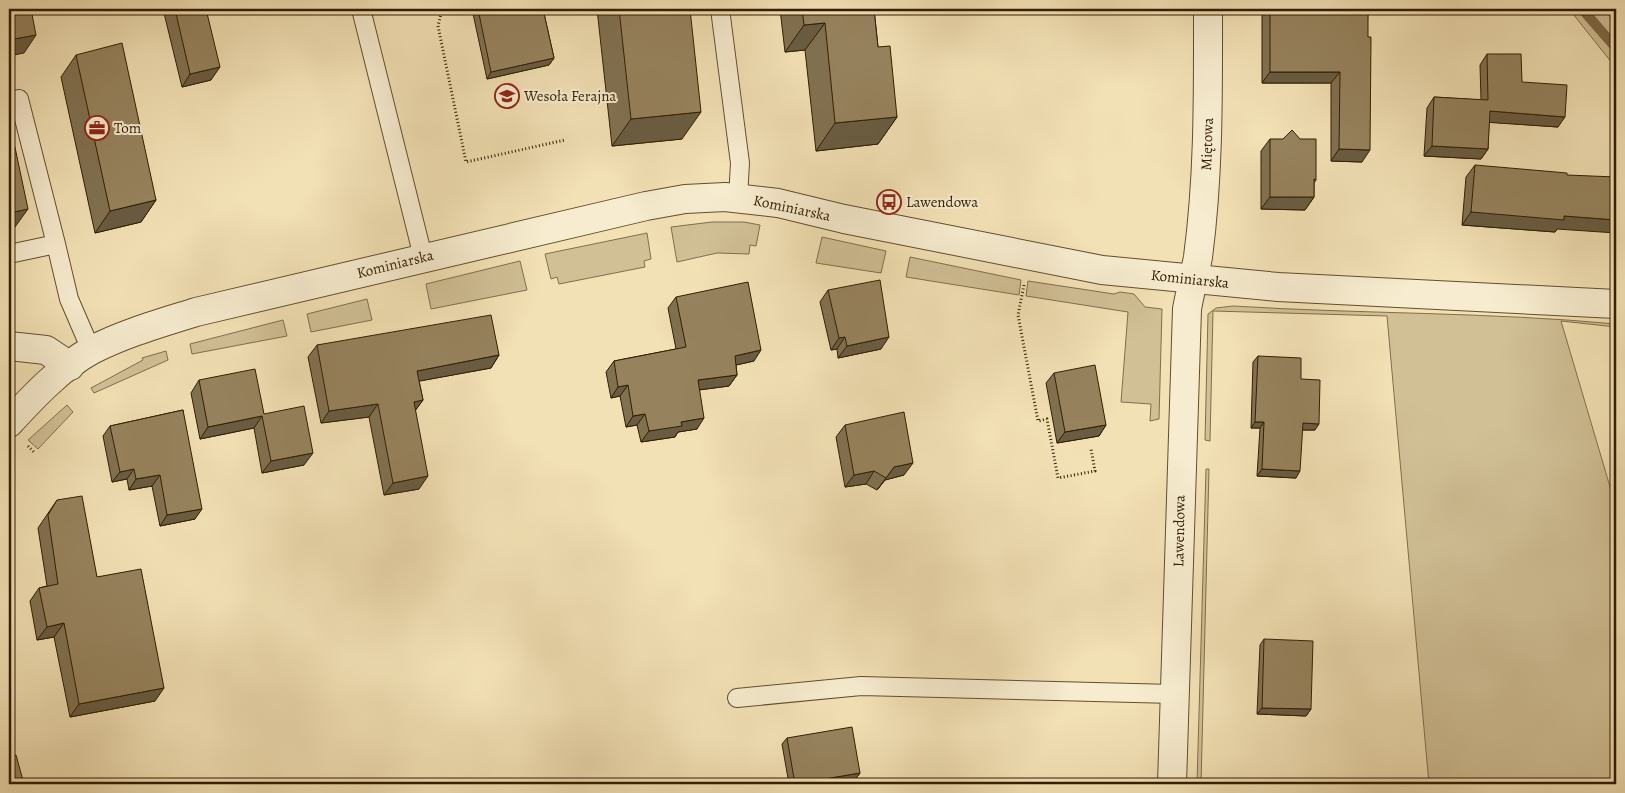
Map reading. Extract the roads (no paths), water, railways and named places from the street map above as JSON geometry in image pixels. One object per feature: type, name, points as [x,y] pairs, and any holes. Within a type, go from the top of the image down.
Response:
[{"type":"street","name":"Miętowa","points":[[1192,279],[1198,259],[1209,128],[1208,9]]},
{"type":"street","name":"Kominiarska","points":[[9,423],[49,382],[81,358],[132,333],[196,312],[423,257],[651,205],[708,197],[738,198],[778,203],[861,222],[1102,270],[1278,287],[1616,304]]},
{"type":"street","name":"Lawendowa","points":[[1172,784],[1187,309],[1192,279]]},
{"type":"street","points":[[9,346],[46,350],[81,358]]},
{"type":"lane","points":[[361,9],[423,257]]},
{"type":"lane","points":[[720,9],[740,163],[738,198]]},
{"type":"lane","points":[[9,101],[19,99],[56,244],[81,358]]},
{"type":"lane","points":[[9,254],[56,244]]},
{"type":"lane","points":[[737,698],[861,686],[1174,694]]},
{"type":"waterway","points":[[1582,9],[1616,48]]},
{"type":"place","name":"Wesoła Ferajna","points":[[507,96]]},
{"type":"place","name":"Tom","points":[[97,128]]},
{"type":"place","name":"Lawendowa","points":[[889,202]]}]
